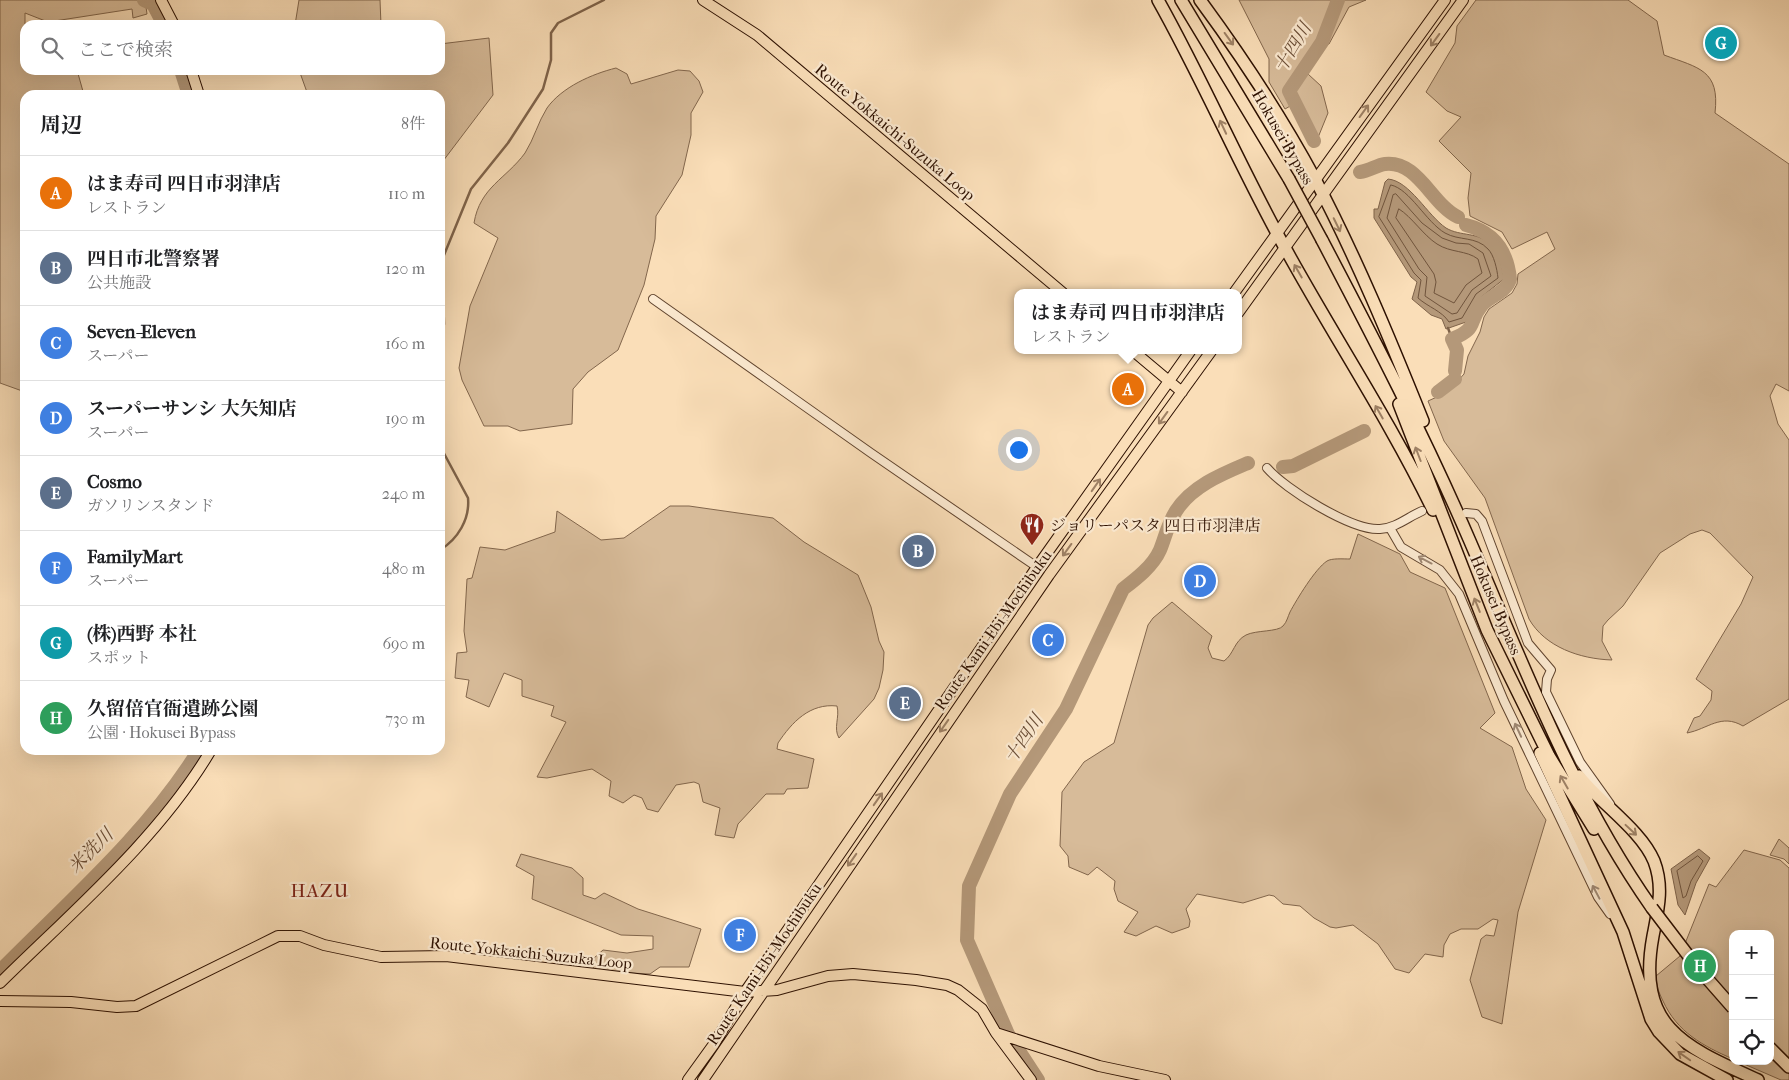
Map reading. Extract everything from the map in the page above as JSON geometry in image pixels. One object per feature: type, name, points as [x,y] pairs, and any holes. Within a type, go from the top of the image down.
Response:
[{"type":"highway","points":[[1158,0],[1184,47],[1245,175],[1285,249],[1408,463],[1466,579]]},
{"type":"highway","name":"Hokusei Bypass","points":[[1181,0],[1289,179],[1350,292],[1419,430],[1470,539],[1521,664],[1563,755],[1605,836],[1652,908]]},
{"type":"highway","points":[[1200,0],[1243,59],[1315,179],[1385,329],[1470,539]]},
{"type":"highway","name":"Hokusei Bypass","points":[[1350,292],[1399,405],[1487,630],[1528,716],[1571,793],[1630,882],[1697,967],[1729,1003]]},
{"type":"highway","points":[[1487,630],[1572,825],[1623,932],[1645,1003],[1659,1032],[1680,1054],[1726,1080]]},
{"type":"highway","points":[[1563,755],[1588,788],[1641,839],[1651,856],[1657,873],[1660,894],[1650,953],[1649,975],[1654,1002],[1659,1012],[1677,1037],[1690,1046],[1758,1080]]},
{"type":"highway","points":[[1774,1052],[1789,1066]]},
{"type":"main road","points":[[161,0],[171,20]]},
{"type":"main road","name":"Route Yokkaichi-Suzuka Loop","points":[[703,0],[757,35],[1058,289]]},
{"type":"main road","points":[[1237,289],[1445,0]]},
{"type":"main road","points":[[1242,308],[1324,197],[1463,0]]},
{"type":"main road","points":[[193,75],[197,90]]},
{"type":"main road","points":[[1137,354],[1182,392]]},
{"type":"main road","name":"Route Kami-Ebi-Mochibuku","points":[[688,1080],[714,1044],[745,992],[1037,567],[1188,354]]},
{"type":"main road","name":"Route Kami-Ebi-Mochibuku","points":[[703,1080],[1044,583],[1209,354]]},
{"type":"main road","points":[[0,983],[133,851],[192,779],[208,755]]},
{"type":"main road","name":"Route Yokkaichi-Suzuka Loop","points":[[0,1001],[71,1002],[117,1007],[136,1006],[278,936],[287,934],[381,957],[446,956],[745,992],[762,992],[828,976],[853,974],[941,984],[958,990],[977,1004],[1031,1080]]},
{"type":"main road","points":[[999,1034],[1099,1066],[1165,1080]]},
{"type":"street","points":[[653,299],[900,474],[1037,567]]},
{"type":"street","points":[[1267,468],[1276,478],[1295,492],[1366,528],[1390,528],[1422,511]]},
{"type":"street","points":[[1466,513],[1476,514],[1482,521],[1525,636],[1536,654],[1551,670],[1547,680],[1546,692],[1580,762],[1601,790],[1616,816]]},
{"type":"street","points":[[1390,528],[1401,547],[1440,570],[1459,594],[1504,701],[1598,897],[1623,932]]},
{"type":"shaded area","points":[[0,0],[154,0],[146,7],[147,14],[133,18],[132,9],[61,20],[43,20],[25,13],[25,20],[20,20],[20,75],[78,75],[83,90],[20,90],[20,390],[0,383]]},
{"type":"shaded area","points":[[299,0],[380,0],[381,20],[296,20]]},
{"type":"shaded area","points":[[1239,0],[1366,0],[1349,7],[1329,44],[1323,45],[1308,62],[1308,74],[1321,86],[1328,113],[1317,140],[1292,105],[1285,109],[1269,82],[1269,59]]},
{"type":"shaded area","points":[[1476,0],[1628,0],[1657,21],[1664,55],[1697,68],[1710,79],[1716,99],[1715,113],[1789,164],[1789,391],[1776,384],[1770,396],[1778,424],[1789,440],[1789,699],[1743,726],[1735,722],[1721,721],[1687,733],[1694,718],[1700,716],[1711,700],[1712,691],[1696,679],[1741,604],[1753,577],[1710,533],[1702,530],[1690,534],[1660,553],[1623,606],[1603,626],[1602,641],[1612,660],[1588,657],[1565,650],[1544,637],[1529,619],[1485,498],[1444,441],[1428,401],[1448,392],[1464,374],[1468,356],[1480,332],[1484,317],[1489,309],[1512,293],[1517,284],[1518,274],[1555,249],[1547,232],[1512,249],[1502,232],[1470,216],[1468,198],[1471,173],[1439,141],[1461,117],[1447,111],[1426,92],[1455,43],[1457,26]]},
{"type":"shaded area","points":[[489,38],[493,95],[445,158],[445,90],[306,90],[301,75],[445,75],[445,43]]},
{"type":"shaded area","points":[[616,68],[627,74],[631,84],[678,70],[690,71],[699,81],[703,92],[691,113],[691,135],[682,175],[656,216],[655,239],[644,285],[618,350],[588,372],[573,389],[572,424],[520,431],[508,426],[484,426],[462,380],[459,368],[470,306],[498,238],[474,223],[477,211],[488,192],[525,153],[544,113],[553,100],[578,82]]},
{"type":"shaded area","points":[[670,506],[689,506],[773,518],[804,542],[858,575],[871,607],[879,641],[884,652],[883,670],[879,688],[874,699],[839,738],[837,734],[837,706],[827,706],[810,711],[789,728],[778,743],[777,749],[814,759],[808,788],[787,789],[784,794],[766,794],[738,824],[734,838],[715,835],[720,808],[703,802],[699,784],[694,782],[676,785],[658,812],[647,809],[642,798],[634,795],[623,803],[609,796],[611,781],[592,769],[547,778],[537,777],[566,722],[551,716],[554,706],[522,696],[522,680],[504,673],[489,707],[466,697],[469,680],[455,678],[457,653],[467,652],[464,631],[467,579],[472,578],[480,547],[505,550],[555,532],[557,511],[601,540],[624,538]]},
{"type":"shaded area","points":[[1358,534],[1400,554],[1410,572],[1445,588],[1495,713],[1480,728],[1512,747],[1526,789],[1546,820],[1518,912],[1502,1024],[1482,1017],[1470,980],[1481,939],[1486,935],[1494,936],[1498,920],[1493,919],[1478,929],[1461,929],[1450,934],[1444,945],[1443,957],[1425,954],[1409,973],[1395,969],[1378,944],[1353,925],[1336,928],[1330,927],[1314,918],[1300,906],[1283,904],[1274,896],[1269,895],[1243,903],[1197,894],[1186,909],[1190,921],[1189,927],[1172,933],[1156,926],[1136,936],[1124,932],[1138,912],[1118,901],[1114,889],[1115,881],[1097,867],[1088,875],[1069,867],[1068,856],[1060,846],[1062,792],[1084,762],[1114,743],[1148,625],[1153,618],[1172,602],[1212,636],[1208,648],[1212,658],[1224,661],[1246,635],[1283,626],[1302,592],[1322,565],[1332,559],[1350,559]]},
{"type":"shaded area","points":[[1779,839],[1789,848],[1789,864],[1784,859],[1770,855]]},
{"type":"shaded area","points":[[1744,850],[1780,860],[1789,868],[1789,1080],[1781,1080],[1746,1065],[1774,1065],[1774,930],[1729,930],[1729,1057],[1711,1049],[1683,1030],[1669,1012],[1660,995],[1656,976],[1680,956],[1709,884],[1716,887]]},
{"type":"shaded area","points":[[521,854],[572,868],[583,878],[583,895],[595,899],[604,893],[638,909],[701,929],[689,967],[660,967],[650,974],[593,971],[594,958],[603,950],[627,953],[653,949],[653,936],[621,935],[532,899],[534,876],[516,866]]},
{"type":"water","points":[[1388,179],[1404,186],[1446,228],[1481,238],[1487,241],[1497,253],[1504,279],[1480,298],[1466,322],[1446,329],[1442,319],[1431,315],[1412,299],[1417,282],[1411,277],[1374,218],[1374,209],[1378,209],[1385,182]]},
{"type":"water","points":[[1699,849],[1710,858],[1696,883],[1685,915],[1678,905],[1671,869]]},
{"type":"waterway","name":"米洗川","points":[[144,0],[153,4],[161,20]]},
{"type":"waterway","points":[[445,253],[471,189],[508,143],[543,89],[551,60],[551,33],[558,23],[604,0]]},
{"type":"waterway","name":"十四川","points":[[1314,141],[1289,91],[1322,42],[1338,0]]},
{"type":"waterway","name":"米洗川","points":[[183,75],[187,90]]},
{"type":"waterway","name":"十四川","points":[[1360,172],[1385,164],[1397,165],[1407,169],[1424,184],[1440,203],[1458,217]]},
{"type":"waterway","name":"十四川","points":[[1455,371],[1457,350],[1452,339],[1466,332],[1482,305],[1502,291],[1510,279],[1506,259],[1497,244],[1484,232],[1466,225]]},
{"type":"waterway","points":[[1448,328],[1452,339]]},
{"type":"waterway","name":"十四川","points":[[1438,392],[1455,379]]},
{"type":"waterway","name":"十四川","points":[[1283,467],[1293,466],[1364,431]]},
{"type":"waterway","points":[[445,455],[468,498],[467,513],[462,528],[445,546]]},
{"type":"waterway","name":"十四川","points":[[1038,1080],[1008,1034],[967,940],[969,886],[1010,794],[1066,709],[1123,589],[1144,572],[1157,556],[1171,520],[1190,494],[1208,482],[1248,463]]},
{"type":"waterway","name":"米洗川","points":[[0,971],[106,866],[156,810],[196,755]]},
{"type":"place","name":"(株)西野 本社","points":[[1721,43]]},
{"type":"place","name":"はま寿司 四日市羽津店","points":[[1128,389]]},
{"type":"place","name":"ジョリーパスタ 四日市羽津店","points":[[1032,546]]},
{"type":"place","name":"四日市北警察署","points":[[918,551]]},
{"type":"place","name":"スーパーサンシ 大矢知店","points":[[1200,581]]},
{"type":"place","name":"Seven-Eleven","points":[[1048,640]]},
{"type":"place","name":"Cosmo","points":[[905,703]]},
{"type":"place","name":"FamilyMart","points":[[740,935]]},
{"type":"place","name":"久留倍官衙遺跡公園","points":[[1700,966]]},
{"type":"district","name":"HAZU","points":[[320,891]]}]
